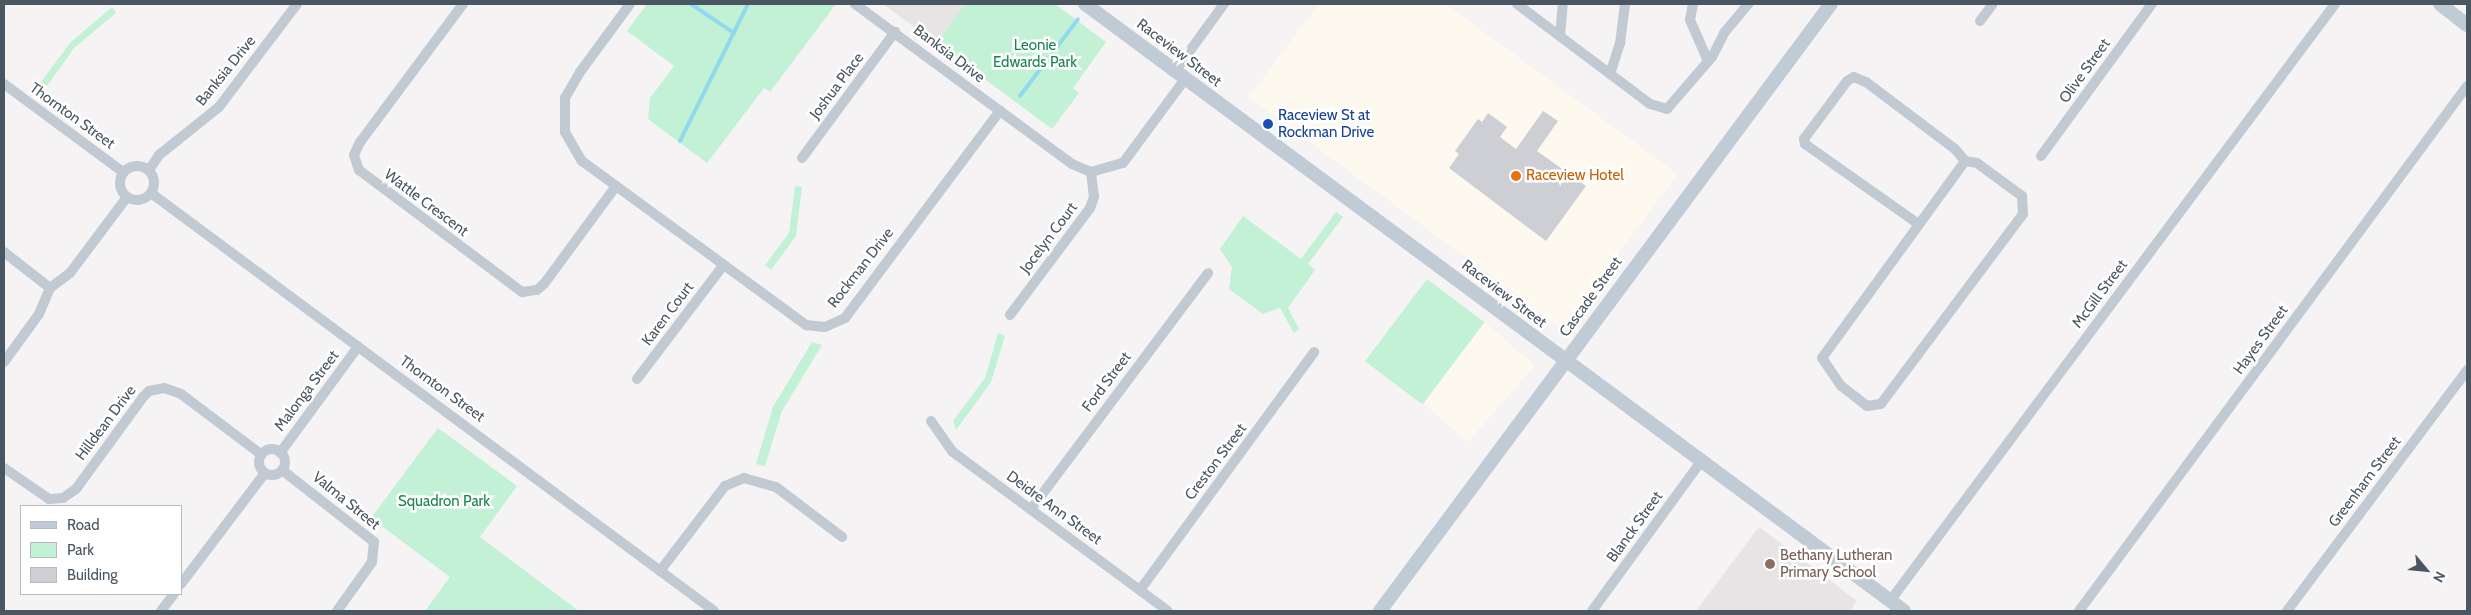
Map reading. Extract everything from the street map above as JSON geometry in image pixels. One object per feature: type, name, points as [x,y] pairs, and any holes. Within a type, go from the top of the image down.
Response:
[{"type":"street","name":"Banksia Drive","points":[[149,170],[159,155],[219,107],[297,4]]},
{"type":"street","name":"Wattle Crescent","points":[[463,4],[360,142],[354,155],[359,170],[522,292],[537,290],[544,284],[616,186]]},
{"type":"street","name":"Rockman Drive","points":[[630,4],[580,72],[566,98],[565,132],[582,161],[722,267],[806,325],[825,328],[844,318],[1000,111]]},
{"type":"street","name":"Banksia Drive","points":[[855,4],[1000,111]]},
{"type":"street","name":"Raceview Street","points":[[1085,4],[1904,611]]},
{"type":"street","points":[[1000,111],[1072,164],[1091,172],[1123,163],[1224,4]]},
{"type":"street","points":[[1518,4],[1650,104],[1667,109],[1708,61],[1724,33],[1748,4]]},
{"type":"street","points":[[1560,36],[1563,4]]},
{"type":"street","points":[[1610,74],[1620,44],[1625,4]]},
{"type":"street","points":[[1693,4],[1690,20],[1708,61]]},
{"type":"street","name":"Cascade Street","points":[[1380,611],[1831,4]]},
{"type":"street","points":[[1980,20],[1993,4]]},
{"type":"street","name":"Olive Street","points":[[2041,156],[2152,4]]},
{"type":"street","name":"McGill Street","points":[[1890,601],[2334,4]]},
{"type":"street","points":[[2440,4],[2467,24]]},
{"type":"street","name":"Joshua Place","points":[[802,158],[895,32]]},
{"type":"street","points":[[1916,222],[1806,144],[1804,139],[1847,81],[1854,77],[1866,82],[1955,149],[1965,161],[1977,163],[2016,190],[2024,203],[2022,214],[1881,404],[1874,408],[1841,386],[1822,358],[1916,222],[1965,161]]},
{"type":"street","name":"Thornton Street","points":[[4,84],[123,172]]},
{"type":"street","name":"Hayes Street","points":[[2079,611],[2467,86]]},
{"type":"street","points":[[135,166],[149,170],[154,179],[151,193],[137,200],[127,197],[120,188],[123,172],[135,166]]},
{"type":"street","name":"Jocelyn Court","points":[[1010,315],[1090,208],[1094,198],[1091,172]]},
{"type":"street","name":"Thornton Street","points":[[151,193],[714,611]]},
{"type":"street","points":[[4,362],[39,314],[50,288],[70,273],[127,197]]},
{"type":"street","points":[[4,252],[50,288]]},
{"type":"street","name":"Karen Court","points":[[637,379],[722,267]]},
{"type":"street","name":"Ford Street","points":[[1031,509],[1208,273]]},
{"type":"street","name":"Malonga Street","points":[[280,453],[358,347]]},
{"type":"street","name":"Creston Street","points":[[1140,590],[1314,352]]},
{"type":"street","name":"Greenham Street","points":[[2288,611],[2467,370]]},
{"type":"street","name":"Hilldean Drive","points":[[4,468],[49,499],[63,498],[76,489],[143,397],[156,388],[181,394],[262,455]]},
{"type":"street","name":"Deidre Ann Street","points":[[930,421],[953,452],[1168,611]]},
{"type":"street","points":[[272,450],[280,453],[284,463],[282,470],[272,475],[264,473],[259,464],[262,455],[272,450]]},
{"type":"street","name":"Blanck Street","points":[[1592,611],[1702,460]]},
{"type":"street","name":"Valma Street","points":[[282,470],[374,542],[372,562],[336,611]]},
{"type":"street","points":[[182,583],[264,473]]},
{"type":"street","points":[[660,571],[725,486],[744,478],[776,487],[842,537]]},
{"type":"street","points":[[161,611],[173,595]]},
{"type":"shaded area","points":[[883,4],[965,4],[936,43]]},
{"type":"shaded area","points":[[1319,4],[1445,4],[1678,174],[1566,322],[1557,325],[1249,97]]},
{"type":"shaded area","points":[[1485,322],[1535,365],[1468,442],[1418,399]]},
{"type":"shaded area","name":"Bethany Lutheran Primary School","points":[[1759,527],[1857,601],[1850,611],[1696,611]]},
{"type":"green space","points":[[647,4],[836,4],[770,92],[764,88],[707,163],[648,119],[650,98],[674,66],[627,31]]},
{"type":"green space","name":"Leonie Edwards Park","points":[[965,4],[1055,4],[1106,42],[1073,88],[1079,93],[1052,129],[936,43]]},
{"type":"green space","points":[[112,7],[116,13],[75,47],[44,90],[38,86],[70,43]]},
{"type":"green space","points":[[795,186],[802,187],[796,236],[771,270],[765,265],[789,233]]},
{"type":"green space","points":[[1336,212],[1343,217],[1308,264],[1315,270],[1288,308],[1299,329],[1294,333],[1280,308],[1263,314],[1229,289],[1232,267],[1220,249],[1243,216],[1301,259]]},
{"type":"green space","points":[[1427,279],[1485,322],[1423,405],[1365,361]]},
{"type":"green space","points":[[998,333],[1005,336],[991,382],[956,430],[953,421],[985,378]]},
{"type":"green space","points":[[812,342],[822,345],[782,411],[765,466],[756,464],[773,407]]},
{"type":"green space","name":"Squadron Park","points":[[438,428],[517,486],[480,537],[579,611],[425,611],[450,577],[371,518]]},
{"type":"building","name":"Raceview Hotel","points":[[1543,111],[1558,121],[1537,151],[1586,186],[1546,241],[1449,168],[1459,154],[1455,151],[1478,119],[1482,122],[1488,113],[1507,127],[1500,137],[1516,149]]},
{"type":"waterway","points":[[691,4],[734,33]]},
{"type":"waterway","points":[[680,141],[748,4]]},
{"type":"waterway","points":[[1020,96],[1078,19]]},
{"type":"place","name":"Raceview St at Rockman Drive","points":[[1268,124]]},
{"type":"place","name":"Raceview Hotel","points":[[1516,176]]},
{"type":"place","name":"Bethany Lutheran Primary School","points":[[1770,564]]}]
